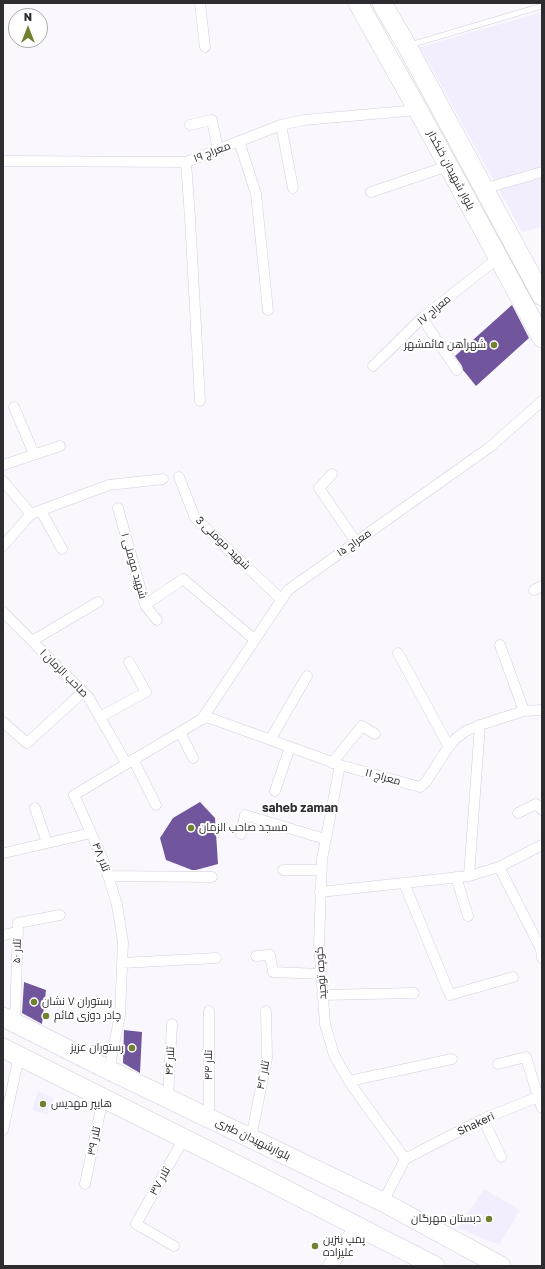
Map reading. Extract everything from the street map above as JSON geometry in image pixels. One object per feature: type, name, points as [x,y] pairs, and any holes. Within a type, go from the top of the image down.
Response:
[{"type":"highway","name":"بلوار شهیدان خنکدار","points":[[358,3],[542,338]]},
{"type":"highway","name":"بلوار شهیدان خنکدار","points":[[382,3],[407,46],[542,296]]},
{"type":"highway","name":"بلوارشهیدان طبری","points":[[9,1020],[109,1070],[383,1202],[501,1266]]},
{"type":"highway","points":[[11,1052],[435,1266]]},
{"type":"street","points":[[200,3],[205,47]]},
{"type":"street","name":"معراج ۱۹","points":[[3,162],[186,162],[281,126],[304,120],[418,110]]},
{"type":"street","points":[[190,126],[212,120],[218,150]]},
{"type":"street","points":[[281,126],[293,188]]},
{"type":"street","points":[[240,142],[256,194],[268,310]]},
{"type":"street","points":[[186,162],[200,401]]},
{"type":"street","points":[[371,192],[448,166]]},
{"type":"street","points":[[483,189],[542,172]]},
{"type":"street","name":"معراج ۱۷","points":[[373,366],[422,318],[498,258]]},
{"type":"street","points":[[422,318],[457,370]]},
{"type":"street","name":"معراج ۱۵","points":[[202,719],[288,590],[490,447],[542,401]]},
{"type":"street","points":[[14,407],[34,454]]},
{"type":"street","points":[[3,465],[60,446]]},
{"type":"street","points":[[332,474],[319,488],[356,542]]},
{"type":"street","name":"شهید مومنی 3","points":[[179,478],[195,518],[282,600]]},
{"type":"street","points":[[3,546],[31,514],[109,485],[163,479]]},
{"type":"street","points":[[3,481],[31,514]]},
{"type":"street","name":"شهید مومنی ۱","points":[[118,508],[145,604],[183,579],[255,640]]},
{"type":"street","points":[[41,511],[62,549]]},
{"type":"street","points":[[32,642],[98,602]]},
{"type":"street","points":[[145,604],[157,620]]},
{"type":"street","name":"صاحب الزمان ۱","points":[[3,612],[89,698],[130,761],[156,805]]},
{"type":"street","points":[[500,645],[524,711]]},
{"type":"street","points":[[398,653],[449,747]]},
{"type":"street","points":[[100,717],[146,692],[129,662]]},
{"type":"street","points":[[270,740],[307,676]]},
{"type":"street","points":[[3,722],[27,743],[83,692]]},
{"type":"street","name":"معراج ۱۱","points":[[202,719],[210,718],[336,764],[420,787],[426,782],[455,739],[466,731],[524,711],[542,710]]},
{"type":"street","name":"تلار ۴۸","points":[[109,1070],[120,1015],[123,942],[117,905],[104,862],[74,795],[202,719]]},
{"type":"street","points":[[469,876],[480,725]]},
{"type":"street","points":[[336,764],[362,726],[375,734]]},
{"type":"street","points":[[180,732],[193,758]]},
{"type":"street","points":[[275,791],[290,747]]},
{"type":"street","name":"کوچه توحید","points":[[336,764],[322,859],[320,892],[319,945],[325,1024],[334,1055],[349,1081],[405,1159]]},
{"type":"street","points":[[518,813],[536,804],[542,810]]},
{"type":"street","points":[[35,808],[47,843]]},
{"type":"street","points":[[241,834],[245,816],[326,839]]},
{"type":"street","points":[[4,853],[91,833]]},
{"type":"street","points":[[320,892],[469,876],[499,867],[542,845]]},
{"type":"street","points":[[499,867],[541,949],[542,958]]},
{"type":"street","points":[[283,870],[321,870]]},
{"type":"street","points":[[108,876],[212,877]]},
{"type":"street","points":[[456,877],[468,916]]},
{"type":"street","points":[[404,883],[450,995],[513,977]]},
{"type":"street","name":"تلار ۵۰","points":[[9,1020],[18,923],[60,915]]},
{"type":"street","points":[[3,935],[18,932]]},
{"type":"street","points":[[256,956],[270,955],[273,972],[321,974]]},
{"type":"street","points":[[122,963],[216,958]]},
{"type":"street","points":[[322,995],[414,992]]},
{"type":"street","name":"تلار ۴۴","points":[[209,1011],[210,1118]]},
{"type":"street","name":"تلار ۴۲","points":[[250,1138],[267,1058],[266,1011]]},
{"type":"street","name":"تلار ۴۶","points":[[168,1098],[172,1024]]},
{"type":"street","points":[[3,1130],[11,1052]]},
{"type":"street","points":[[498,1064],[526,1057],[542,1108]]},
{"type":"street","points":[[349,1081],[452,1059]]},
{"type":"street","name":"Shakeri","points":[[405,1159],[483,1119],[538,1097]]},
{"type":"street","name":"تلار ۳۹","points":[[85,1184],[103,1098]]},
{"type":"street","points":[[483,1119],[501,1157]]},
{"type":"street","name":"تلار ۳۷","points":[[174,1246],[136,1224],[184,1138]]},
{"type":"street","points":[[383,1202],[405,1159]]},
{"type":"street","points":[[330,1266],[357,1226]]},
{"type":"lane","points":[[407,46],[542,6]]},
{"type":"shaded area","points":[[542,12],[542,227],[522,232],[420,47]]},
{"type":"shaded area","name":"هایپر مهدیس","points":[[38,1091],[54,1098],[47,1114],[32,1110]]},
{"type":"shaded area","name":"دبستان مهرگان","points":[[484,1189],[520,1210],[499,1245],[458,1228]]},
{"type":"building","name":"شهرآهن قائمشهر","points":[[512,305],[529,338],[476,386],[463,370],[455,356]]},
{"type":"building","name":"مسجد صاحب الزمان","points":[[200,802],[215,818],[218,864],[192,870],[166,860],[160,838],[173,818]]},
{"type":"building","name":"رستوران ۷ نشان","points":[[24,982],[46,990],[42,1024],[22,1013]]},
{"type":"building","name":"رستوران عزیز","points":[[124,1030],[142,1032],[140,1073],[123,1063]]},
{"type":"place","name":"شهرآهن قائمشهر","points":[[494,345]]},
{"type":"place","name":"مسجد صاحب الزمان","points":[[191,828]]},
{"type":"place","name":"رستوران ۷ نشان","points":[[34,1002]]},
{"type":"place","name":"چادر دوزی قائم","points":[[46,1016]]},
{"type":"place","name":"رستوران عزیز","points":[[132,1048]]},
{"type":"place","name":"هایپر مهدیس","points":[[43,1104]]},
{"type":"place","name":"دبستان مهرگان","points":[[489,1219]]},
{"type":"place","name":"پمپ بنزین علیزاده","points":[[315,1246]]},
{"type":"district","name":"saheb zaman","points":[[300,808]]}]
